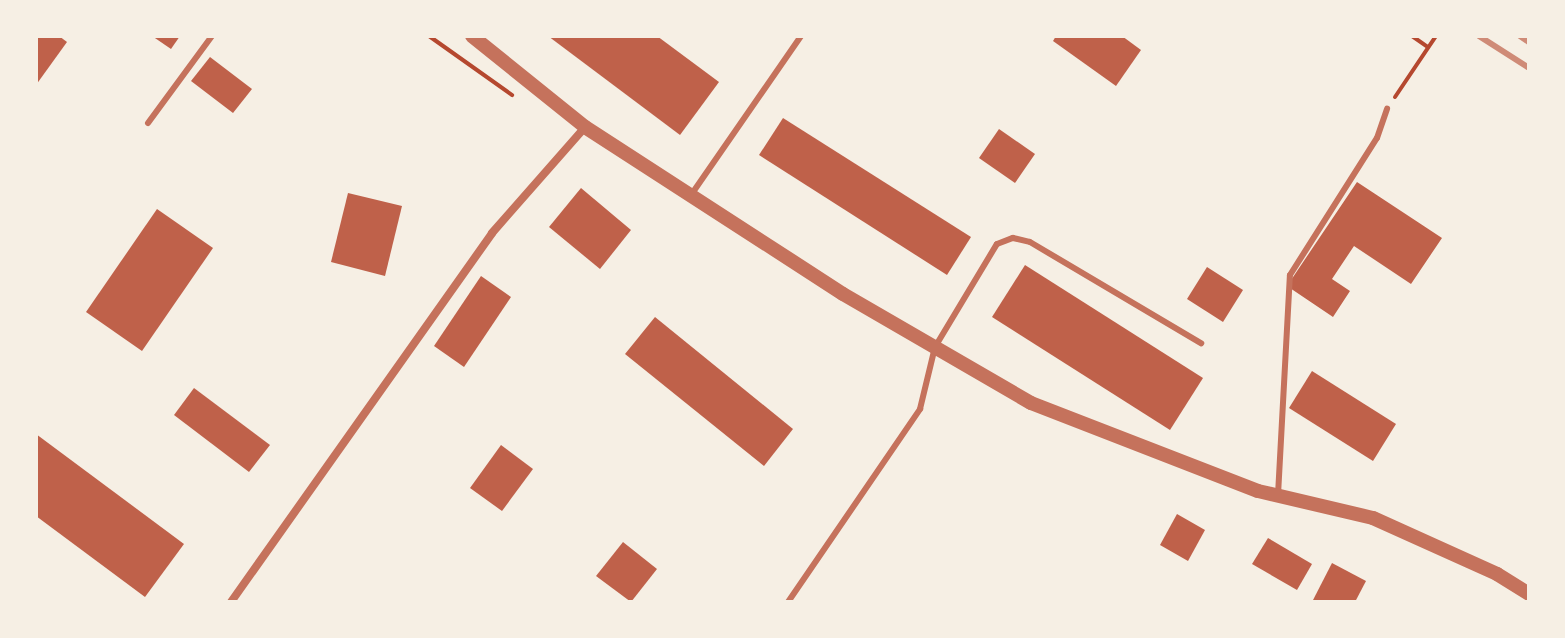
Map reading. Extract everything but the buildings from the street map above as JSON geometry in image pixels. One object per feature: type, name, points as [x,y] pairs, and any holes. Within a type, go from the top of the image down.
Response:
[{"type":"street","points":[[472,36],[585,127],[843,294],[1031,403],[1258,491],[1373,518],[1497,574],[1529,594]]},
{"type":"street","points":[[231,602],[492,233],[585,127]]},
{"type":"lane","points":[[148,123],[212,36]]},
{"type":"lane","points":[[691,195],[801,36]]},
{"type":"lane","points":[[1278,495],[1290,275],[1377,138],[1387,109]]},
{"type":"lane","points":[[788,602],[920,409],[935,347],[997,244],[1013,238],[1030,242],[1201,343]]},
{"type":"path","points":[[429,36],[513,95]]},
{"type":"path","points":[[1412,36],[1428,47]]},
{"type":"path","points":[[1387,109],[1436,36]]},
{"type":"railway","points":[[1479,36],[1529,68]]},
{"type":"railway","points":[[1520,36],[1529,42]]}]
